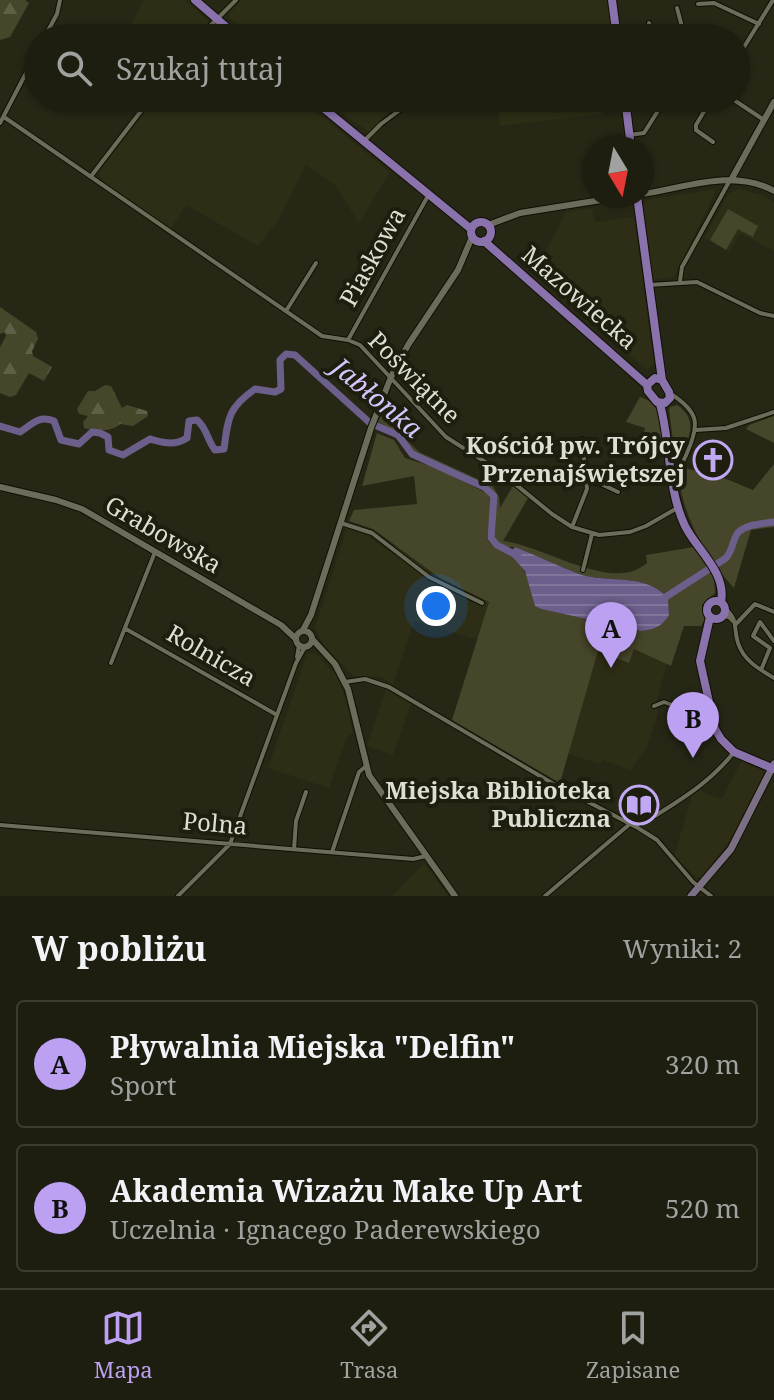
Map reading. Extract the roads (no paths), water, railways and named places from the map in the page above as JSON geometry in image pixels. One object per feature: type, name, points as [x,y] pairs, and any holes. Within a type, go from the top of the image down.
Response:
[{"type":"main road","points":[[198,0],[225,24]]},
{"type":"main road","points":[[612,0],[615,24]]},
{"type":"main road","name":"Mazowiecka","points":[[330,112],[481,233],[654,381]]},
{"type":"main road","points":[[627,112],[629,135]]},
{"type":"main road","points":[[641,208],[656,336],[654,381],[648,391],[666,401]]},
{"type":"main road","points":[[654,381],[666,401],[673,471],[686,527],[722,584],[719,610],[700,661],[718,735],[734,752],[774,767]]},
{"type":"main road","points":[[712,713],[721,733],[732,744],[774,767]]},
{"type":"main road","points":[[691,896],[721,862],[743,829],[774,767]]},
{"type":"street","points":[[213,24],[236,0]]},
{"type":"street","points":[[750,38],[773,0]]},
{"type":"street","points":[[49,24],[58,1]]},
{"type":"street","points":[[698,4],[714,3],[759,24]]},
{"type":"street","points":[[677,8],[681,24]]},
{"type":"street","points":[[0,123],[24,78]]},
{"type":"street","points":[[680,281],[682,267],[774,102]]},
{"type":"street","points":[[750,111],[764,120]]},
{"type":"street","points":[[92,175],[140,112]]},
{"type":"street","points":[[364,140],[398,112]]},
{"type":"street","points":[[629,135],[647,130],[658,112]]},
{"type":"street","points":[[704,112],[696,130],[713,142]]},
{"type":"street","name":"Poświątne","points":[[4,117],[322,336],[360,345],[446,437],[498,470],[572,527],[592,534],[630,532],[680,507]]},
{"type":"street","points":[[654,193],[731,180],[756,183],[774,191]]},
{"type":"street","name":"Piaskowa","points":[[348,340],[429,193]]},
{"type":"street","points":[[178,896],[230,844],[296,663],[372,424],[408,345],[481,233],[512,215],[582,203]]},
{"type":"street","points":[[286,311],[316,263]]},
{"type":"street","points":[[649,285],[680,281],[702,284],[755,311],[774,316]]},
{"type":"street","points":[[666,401],[683,403],[693,414],[696,430],[681,465],[673,471]]},
{"type":"street","points":[[696,430],[726,428],[774,412]]},
{"type":"street","points":[[572,527],[586,496],[582,439]]},
{"type":"street","points":[[587,482],[599,483],[618,492]]},
{"type":"street","name":"Grabowska","points":[[0,487],[72,505],[304,639]]},
{"type":"street","points":[[341,523],[372,533],[429,577],[482,603]]},
{"type":"street","points":[[583,570],[592,534]]},
{"type":"street","points":[[111,663],[155,552]]},
{"type":"street","points":[[736,624],[753,605],[759,604],[774,612]]},
{"type":"street","points":[[719,610],[736,624],[742,651],[752,665],[774,678]]},
{"type":"street","points":[[761,670],[770,648],[753,636],[760,622],[774,641]]},
{"type":"street","name":"Rolnicza","points":[[126,629],[277,715]]},
{"type":"street","points":[[304,639],[324,652],[335,664],[345,682],[365,767],[455,896]]},
{"type":"street","points":[[345,682],[365,679],[389,687],[561,788],[633,824],[657,840],[711,896]]},
{"type":"street","points":[[654,706],[664,702],[699,715],[712,713]]},
{"type":"street","points":[[545,896],[633,824],[690,794],[719,770],[734,752]]},
{"type":"street","points":[[332,852],[359,772],[365,767]]},
{"type":"street","points":[[294,849],[296,821],[306,792]]},
{"type":"street","name":"Polna","points":[[0,825],[418,859],[426,856]]},
{"type":"waterway","name":"Jabłonka","points":[[0,426],[20,432],[36,421],[48,419],[54,421],[61,440],[79,444],[92,432],[100,433],[108,437],[109,450],[123,455],[150,439],[169,443],[182,441],[187,438],[189,421],[197,420],[215,450],[224,449],[228,421],[234,408],[255,389],[275,392],[281,389],[280,360],[286,354],[295,355],[370,423],[398,435],[412,454],[484,487],[494,496],[491,538],[497,545],[518,556]]},
{"type":"waterway","name":"Jabłonka","points":[[661,600],[726,558],[735,537],[744,528],[774,522]]},
{"type":"place","name":"Kościół pw. Trójcy Przenajświętszej","points":[[713,460]]},
{"type":"place","name":"Pływalnia Miejska \"Delfin\"","points":[[611,668]]},
{"type":"place","name":"Akademia Wizażu Make Up Art","points":[[693,758]]},
{"type":"place","name":"Miejska Biblioteka Publiczna","points":[[639,805]]}]
